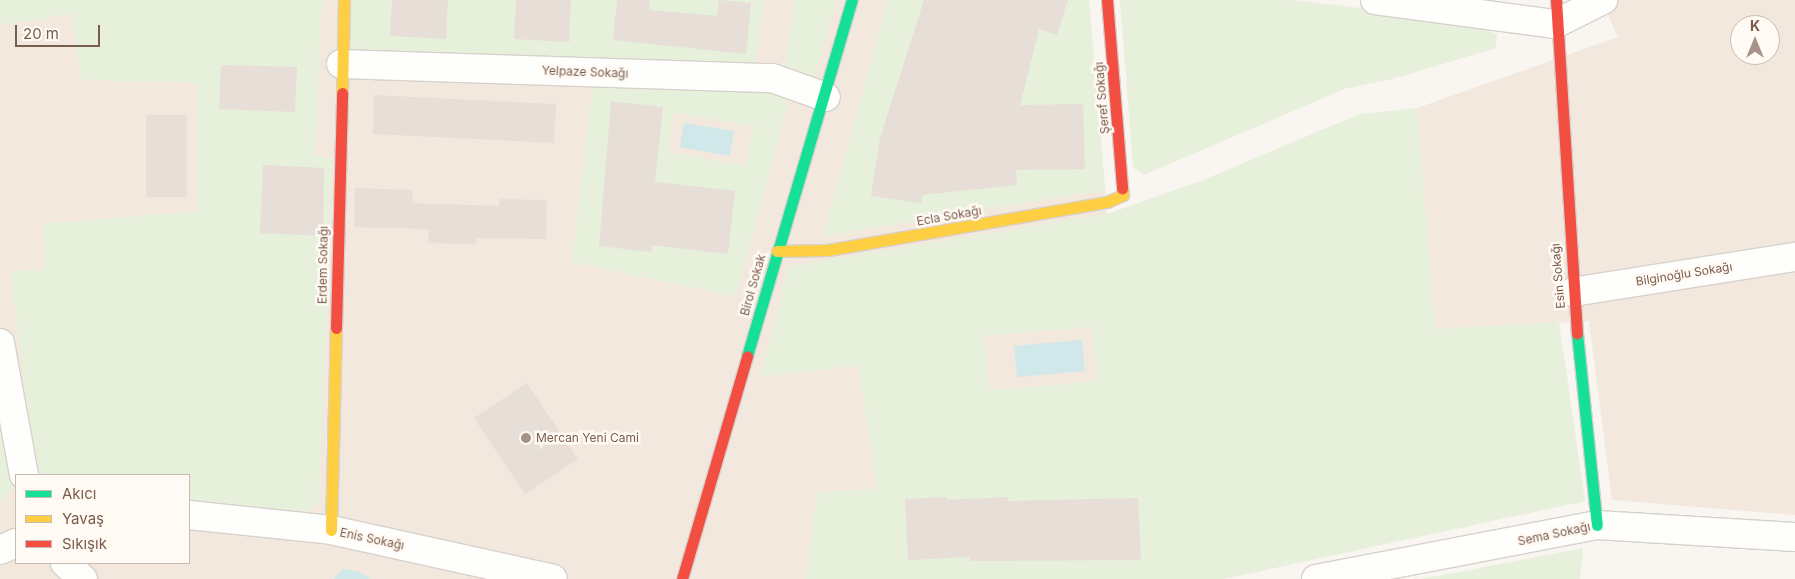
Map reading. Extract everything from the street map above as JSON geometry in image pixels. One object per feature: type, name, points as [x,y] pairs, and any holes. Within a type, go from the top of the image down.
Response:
[{"type":"street","name":"Erdem Sokağı","points":[[331,530],[344,0]]},
{"type":"street","name":"Birol Sokak","points":[[682,579],[777,251],[826,97],[852,0]]},
{"type":"street","name":"Şeref Sokağı","points":[[1108,0],[1123,195]]},
{"type":"street","points":[[1375,0],[1556,12],[1603,0]]},
{"type":"street","name":"Esin Sokağı","points":[[1556,12],[1573,292],[1597,525]]},
{"type":"street","name":"Yelpaze Sokağı","points":[[341,64],[772,78],[826,97]]},
{"type":"street","name":"Ecla Sokağı","points":[[777,251],[828,250],[1107,202],[1123,195]]},
{"type":"street","name":"Bilginoğlu Sokağı","points":[[1573,292],[1795,257]]},
{"type":"street","points":[[0,343],[24,474]]},
{"type":"street","name":"Enis Sokağı","points":[[190,516],[331,530],[552,579]]},
{"type":"street","name":"Sema Sokağı","points":[[1316,579],[1597,525],[1795,537]]},
{"type":"street","points":[[0,550],[15,543]]},
{"type":"street","points":[[66,564],[83,579]]},
{"type":"shaded area","points":[[0,0],[1089,0],[1107,214],[1159,579],[0,579]]},
{"type":"shaded area","points":[[1601,0],[1795,0],[1795,515],[1612,500],[1589,321],[1435,330],[1417,108],[1618,37]]},
{"type":"green space","points":[[0,0],[322,0],[315,157],[332,158],[319,502],[298,518],[190,505],[190,474],[36,474],[10,271],[44,271],[43,224],[198,211],[197,83],[81,80],[72,14],[0,25]]},
{"type":"green space","points":[[352,0],[764,0],[755,69],[362,55],[351,45]]},
{"type":"green space","points":[[795,0],[836,0],[815,77],[785,68]]},
{"type":"green space","points":[[888,0],[1089,0],[1105,190],[823,236]]},
{"type":"green space","points":[[1120,0],[1293,0],[1393,12],[1459,21],[1497,34],[1496,48],[1389,80],[1347,88],[1144,175],[1133,167]]},
{"type":"green space","points":[[593,83],[779,93],[788,103],[736,297],[572,262]],"holes":[[[674,113],[753,126],[746,166],[668,152]]]},
{"type":"green space","points":[[1417,108],[1435,329],[1559,322],[1585,501],[1224,579],[806,579],[817,492],[877,489],[858,365],[760,377],[790,266],[1107,214],[1203,180],[1360,114]],"holes":[[[1092,327],[1097,381],[989,390],[984,336]]]},
{"type":"green space","points":[[0,398],[15,486],[0,502]]},
{"type":"green space","points":[[1583,548],[1580,579],[1420,579],[1438,576]]},
{"type":"water","points":[[684,123],[734,131],[730,156],[680,147]]},
{"type":"water","points":[[1082,340],[1085,371],[1017,377],[1014,346]]},
{"type":"water","points":[[343,569],[360,572],[370,579],[334,579]]},
{"type":"building","points":[[392,0],[448,0],[446,39],[390,36]]},
{"type":"building","points":[[516,0],[571,0],[569,42],[514,39]]},
{"type":"building","points":[[617,0],[650,0],[649,10],[717,16],[719,0],[751,3],[746,54],[613,40]]},
{"type":"building","points":[[924,0],[1068,0],[1057,35],[1039,29],[1020,105],[1083,104],[1085,169],[1016,170],[1017,185],[922,195],[921,203],[871,196],[880,138]]},
{"type":"building","points":[[221,65],[297,67],[295,112],[219,109]]},
{"type":"building","points":[[374,95],[556,104],[554,143],[373,134]]},
{"type":"building","points":[[611,101],[663,107],[655,182],[735,191],[728,254],[652,245],[651,252],[599,246]]},
{"type":"building","points":[[146,115],[187,115],[187,197],[146,197]]},
{"type":"building","points":[[263,165],[324,168],[323,236],[260,233]]},
{"type":"building","points":[[355,188],[413,190],[412,203],[499,206],[500,199],[547,200],[546,239],[476,238],[476,244],[428,243],[429,229],[354,227]]},
{"type":"building","name":"Mercan Yeni Cami","points":[[527,383],[578,459],[525,494],[474,418]]},
{"type":"building","points":[[947,497],[947,500],[1008,497],[1008,501],[1138,498],[1141,560],[970,561],[970,557],[908,560],[905,499]]},
{"type":"traffic: fast","points":[[747,356],[852,0]]},
{"type":"traffic: fast","points":[[1577,333],[1597,525]]},
{"type":"traffic: slow","points":[[342,93],[344,0]]},
{"type":"traffic: slow","points":[[777,251],[828,250],[1107,202],[1123,195],[1122,188]]},
{"type":"traffic: slow","points":[[331,530],[336,328]]},
{"type":"traffic: jam","points":[[1107,0],[1122,188]]},
{"type":"traffic: jam","points":[[1556,0],[1577,333]]},
{"type":"traffic: jam","points":[[336,328],[342,93]]},
{"type":"traffic: jam","points":[[682,579],[747,356]]},
{"type":"place","name":"Mercan Yeni Cami","points":[[526,438]]}]
